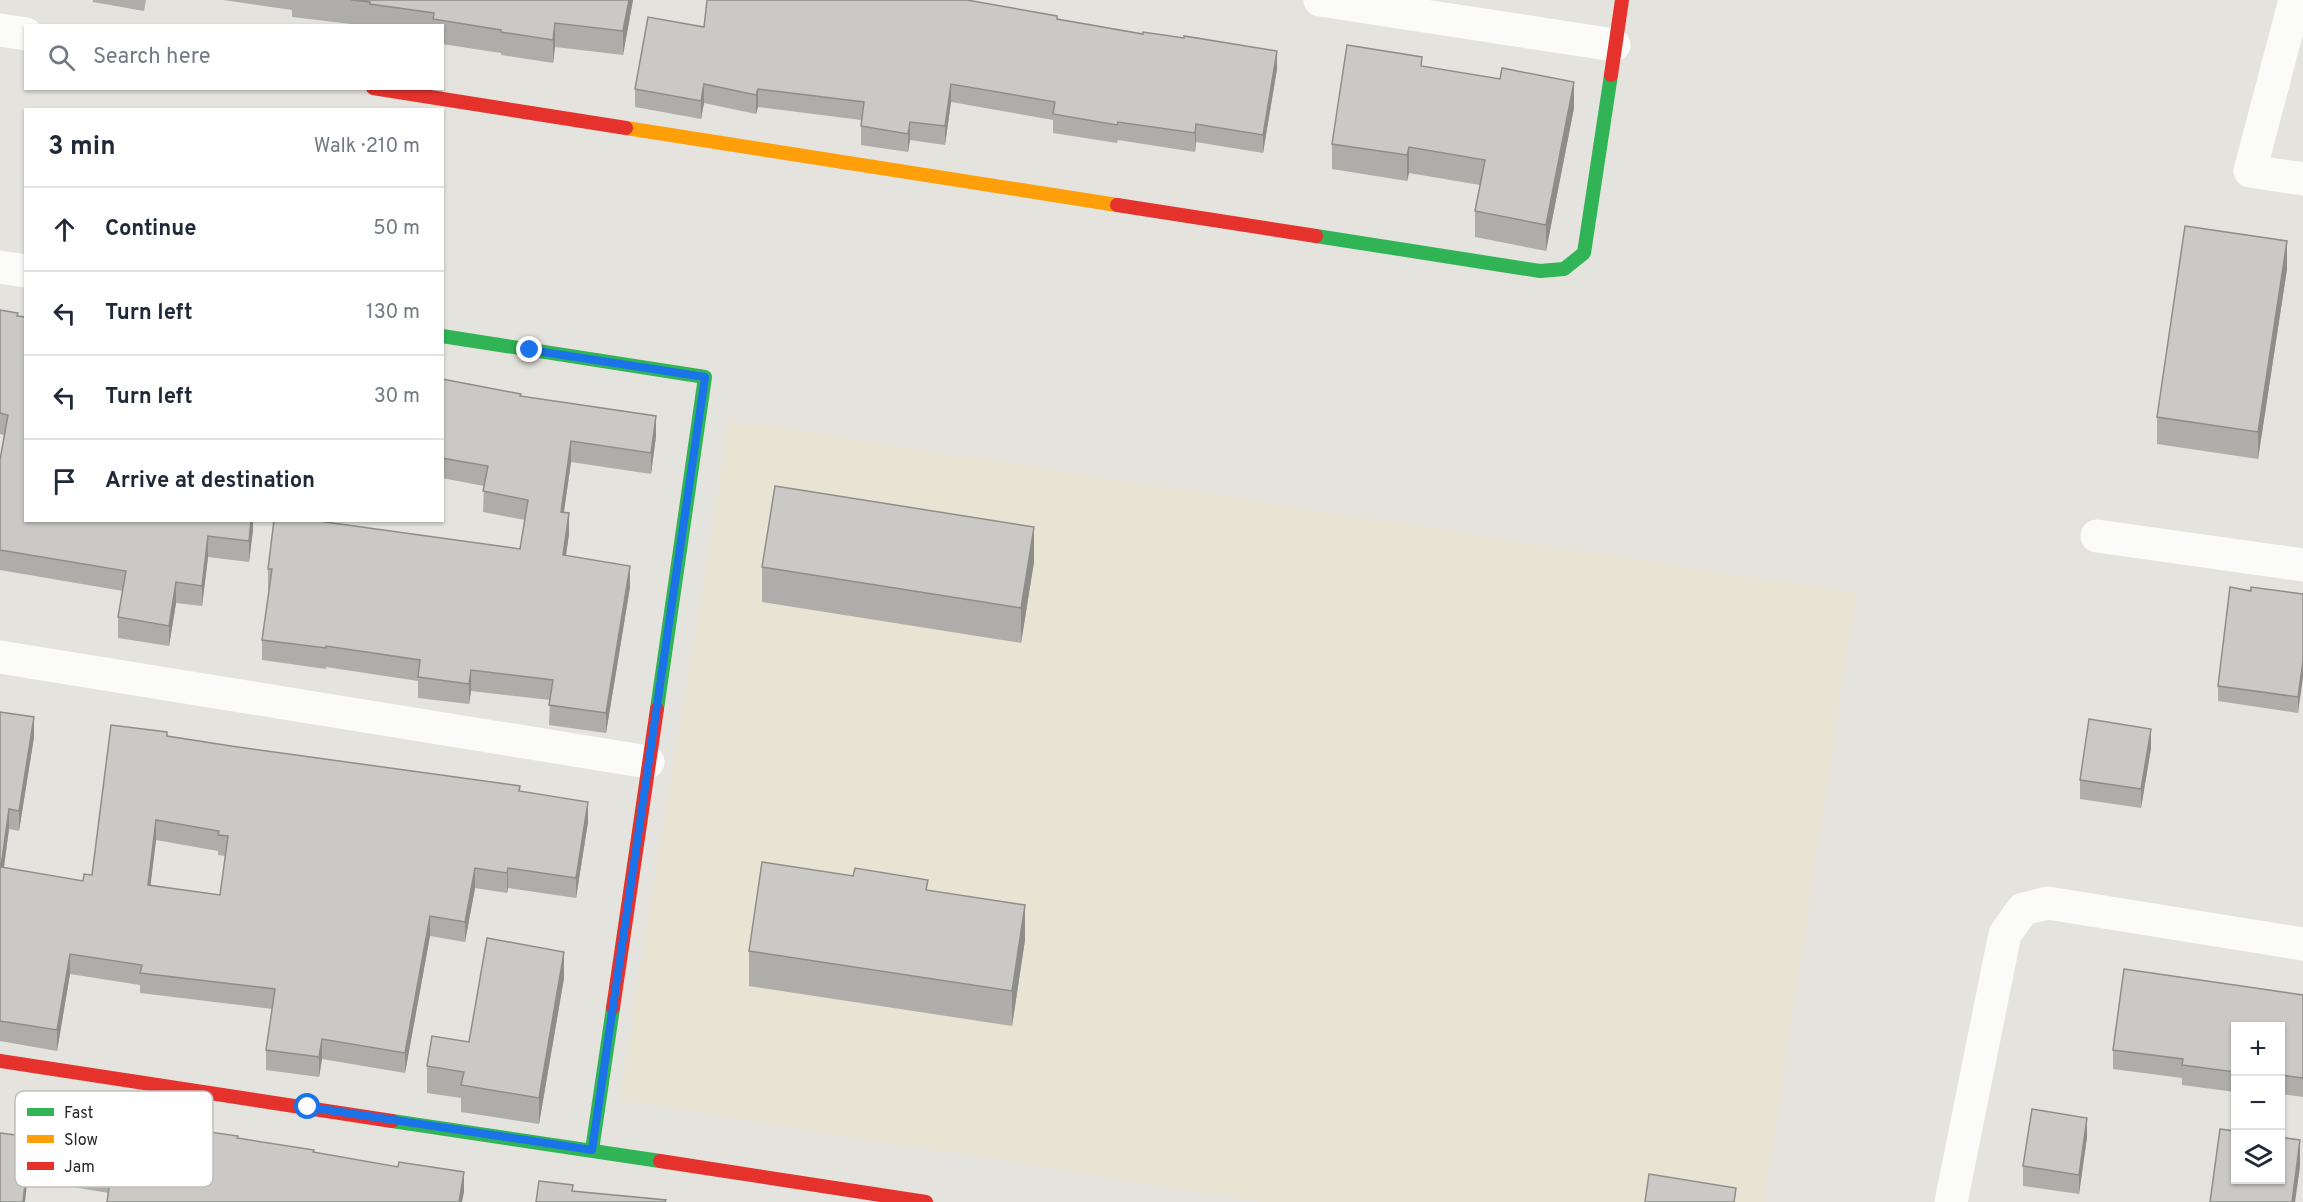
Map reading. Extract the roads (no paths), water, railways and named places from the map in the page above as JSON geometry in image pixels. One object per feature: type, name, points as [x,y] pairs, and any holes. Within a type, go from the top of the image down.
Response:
[{"type":"street","points":[[1320,0],[1614,45]]},
{"type":"street","points":[[386,90],[1540,271],[1564,269],[1584,254],[1622,0]]},
{"type":"street","points":[[2295,0],[2250,171],[2303,179]]},
{"type":"street","points":[[0,30],[24,34]]},
{"type":"street","points":[[0,267],[24,271]]},
{"type":"street","points":[[444,336],[705,377],[592,1150]]},
{"type":"street","points":[[2097,536],[2303,565]]},
{"type":"street","points":[[0,657],[648,762]]},
{"type":"street","points":[[1951,1202],[2005,934],[2023,909],[2048,903],[2303,944]]},
{"type":"street","points":[[0,1061],[200,1091]]},
{"type":"street","points":[[213,1093],[926,1202]]}]
